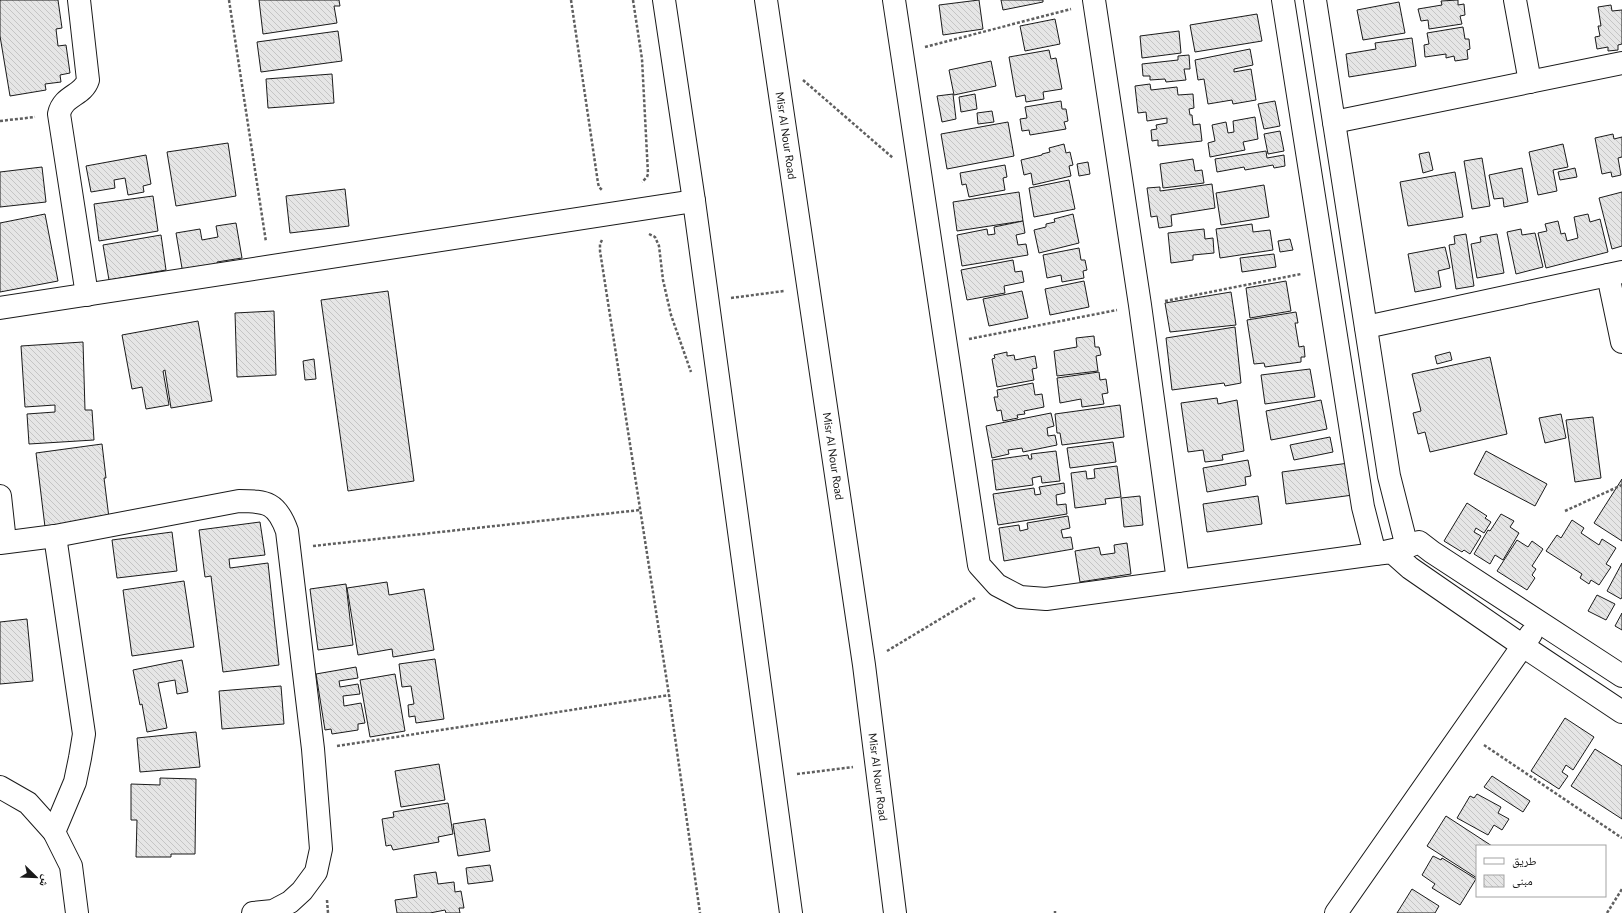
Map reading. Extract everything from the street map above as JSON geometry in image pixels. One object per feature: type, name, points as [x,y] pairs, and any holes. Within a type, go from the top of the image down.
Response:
[{"type":"street","points":[[79,0],[88,80],[84,88],[65,101],[58,114],[86,295]]},
{"type":"street","points":[[664,0],[708,300],[791,913]]},
{"type":"street","name":"Misr Al Nour Road","points":[[766,0],[878,764],[895,913]]},
{"type":"street","points":[[894,0],[979,565],[997,585],[1020,597],[1046,600],[1392,552],[1410,568],[1622,712]]},
{"type":"street","points":[[1283,0],[1363,507],[1375,554]]},
{"type":"street","points":[[1316,0],[1389,476],[1407,547]]},
{"type":"street","points":[[1515,0],[1530,82]]},
{"type":"street","points":[[1094,1],[1140,305],[1178,581]]},
{"type":"street","points":[[1334,122],[1622,63]]},
{"type":"street","points":[[0,308],[694,201]]},
{"type":"street","points":[[1366,327],[1615,274],[1622,342]]},
{"type":"street","points":[[0,496],[3,542],[55,536],[239,501],[255,501],[270,506],[282,517],[287,531],[313,750],[321,850],[316,872],[302,891],[290,902],[273,910],[253,913]]},
{"type":"street","points":[[54,832],[75,782],[84,734],[55,536]]},
{"type":"street","points":[[1375,554],[1407,547],[1419,542],[1622,676]]},
{"type":"street","points":[[1336,913],[1540,622]]},
{"type":"street","points":[[0,787],[28,803],[54,832],[71,866],[78,913]]},
{"type":"path","points":[[229,0],[269,266]]},
{"type":"path","points":[[571,0],[598,183],[601,189],[606,190]]},
{"type":"path","points":[[632,0],[642,59],[648,174],[645,181],[638,184]]},
{"type":"path","points":[[902,53],[1094,1]]},
{"type":"path","points":[[775,55],[922,184]]},
{"type":"path","points":[[0,121],[58,114]]},
{"type":"path","points":[[647,233],[655,237],[659,246],[663,280],[671,315],[692,374]]},
{"type":"path","points":[[606,236],[601,241],[600,251],[669,695],[700,913]]},
{"type":"path","points":[[708,300],[808,288]]},
{"type":"path","points":[[1565,511],[1622,485]]},
{"type":"path","points":[[289,549],[640,510]]},
{"type":"path","points":[[864,665],[997,585]]},
{"type":"path","points":[[313,750],[669,695]]},
{"type":"path","points":[[1464,732],[1622,838]]},
{"type":"path","points":[[773,777],[878,764]]},
{"type":"path","points":[[1607,913],[1622,889]]},
{"type":"building","points":[[0,0],[58,0],[62,28],[56,29],[58,46],[66,45],[70,73],[60,75],[61,82],[45,84],[46,90],[10,96],[0,36]]},
{"type":"building","points":[[259,0],[339,0],[340,6],[334,6],[337,23],[263,34]]},
{"type":"building","points":[[979,0],[983,29],[943,35],[939,5]]},
{"type":"building","points":[[1001,0],[1043,0],[1043,2],[1003,10]]},
{"type":"building","points":[[1458,0],[1458,5],[1464,4],[1465,15],[1460,16],[1462,24],[1429,29],[1428,20],[1421,21],[1418,9],[1442,5],[1441,1]]},
{"type":"building","points":[[1399,2],[1405,33],[1363,40],[1357,10]]},
{"type":"building","points":[[1611,5],[1612,11],[1622,10],[1622,44],[1618,45],[1618,50],[1608,51],[1608,47],[1597,49],[1595,37],[1600,36],[1598,26],[1601,26],[1598,7]]},
{"type":"building","points":[[1257,14],[1262,41],[1195,52],[1190,25]]},
{"type":"building","points":[[1055,19],[1060,44],[1025,51],[1020,26]]},
{"type":"building","points":[[1463,27],[1465,39],[1469,39],[1470,49],[1467,50],[1468,59],[1455,61],[1454,56],[1446,58],[1446,54],[1425,57],[1424,45],[1429,44],[1427,33]]},
{"type":"building","points":[[338,31],[342,61],[261,72],[257,42]]},
{"type":"building","points":[[1179,31],[1181,53],[1142,58],[1140,36]]},
{"type":"building","points":[[1412,38],[1416,66],[1349,77],[1346,54],[1376,49],[1375,43]]},
{"type":"building","points":[[1250,49],[1253,65],[1234,69],[1234,72],[1251,69],[1256,100],[1233,104],[1232,100],[1208,104],[1204,79],[1198,80],[1195,60]]},
{"type":"building","points":[[1049,50],[1051,59],[1056,58],[1062,89],[1043,92],[1044,99],[1026,102],[1025,95],[1016,97],[1009,57]]},
{"type":"building","points":[[1189,55],[1190,69],[1184,69],[1186,80],[1166,82],[1165,79],[1150,80],[1150,76],[1143,76],[1142,64],[1178,60],[1178,56]]},
{"type":"building","points":[[991,61],[996,86],[954,95],[949,70]]},
{"type":"building","points":[[332,74],[334,103],[268,108],[266,79]]},
{"type":"building","points":[[1150,84],[1151,90],[1177,87],[1178,95],[1193,94],[1194,108],[1189,109],[1190,115],[1192,115],[1193,125],[1200,124],[1202,141],[1158,146],[1158,140],[1152,141],[1151,130],[1157,129],[1156,125],[1167,123],[1167,118],[1147,121],[1146,112],[1138,113],[1135,86]]},
{"type":"building","points":[[953,94],[956,119],[942,122],[937,96]]},
{"type":"building","points":[[975,94],[977,109],[961,112],[959,97]]},
{"type":"building","points":[[1061,101],[1062,109],[1066,109],[1068,121],[1064,122],[1066,129],[1030,135],[1029,130],[1022,131],[1020,119],[1027,118],[1025,107]]},
{"type":"building","points":[[1275,101],[1280,126],[1264,129],[1258,104]]},
{"type":"building","points":[[992,111],[994,122],[978,124],[977,113]]},
{"type":"building","points":[[1255,117],[1258,139],[1243,142],[1245,150],[1210,157],[1208,143],[1215,141],[1212,125],[1226,122],[1228,133],[1234,132],[1233,121]]},
{"type":"building","points":[[1008,122],[1014,156],[947,169],[941,134]]},
{"type":"building","points":[[1280,131],[1284,151],[1268,154],[1264,134]]},
{"type":"building","points":[[1613,134],[1614,139],[1622,137],[1622,157],[1618,158],[1621,175],[1612,177],[1611,172],[1602,174],[1595,138]]},
{"type":"building","points":[[228,143],[236,196],[176,206],[167,152]]},
{"type":"building","points":[[1064,144],[1066,153],[1070,152],[1073,165],[1069,166],[1071,176],[1033,185],[1031,173],[1024,175],[1021,160],[1042,155],[1050,152],[1049,148]]},
{"type":"building","points":[[1563,144],[1568,167],[1553,170],[1557,191],[1538,195],[1529,152]]},
{"type":"building","points":[[1266,151],[1267,158],[1284,155],[1285,166],[1274,168],[1273,165],[1245,170],[1244,167],[1217,172],[1215,159]]},
{"type":"building","points":[[1429,152],[1433,170],[1423,173],[1419,154]]},
{"type":"building","points":[[146,155],[151,184],[143,186],[144,192],[128,195],[125,178],[114,180],[115,188],[91,192],[86,166]]},
{"type":"building","points":[[1482,158],[1490,206],[1472,209],[1464,161]]},
{"type":"building","points":[[1193,159],[1195,171],[1202,170],[1204,183],[1163,188],[1160,164]]},
{"type":"building","points":[[1088,162],[1090,174],[1079,176],[1077,164]]},
{"type":"building","points":[[1005,165],[1007,177],[1003,178],[1005,190],[969,197],[966,184],[962,185],[960,173]]},
{"type":"building","points":[[42,167],[46,202],[0,207],[0,172]]},
{"type":"building","points":[[1522,168],[1528,202],[1504,207],[1503,198],[1494,199],[1489,175]]},
{"type":"building","points":[[1575,168],[1577,177],[1560,180],[1558,172]]},
{"type":"building","points":[[1455,172],[1463,217],[1408,226],[1400,182]]},
{"type":"building","points":[[1069,180],[1075,209],[1034,217],[1029,188]]},
{"type":"building","points":[[1212,184],[1215,208],[1171,215],[1172,226],[1159,228],[1157,216],[1151,217],[1147,188],[1160,187],[1160,191]]},
{"type":"building","points":[[1264,185],[1269,217],[1221,225],[1216,193]]},
{"type":"building","points":[[345,189],[349,226],[290,233],[286,196]]},
{"type":"building","points":[[1019,192],[1023,221],[957,231],[953,202]]},
{"type":"building","points":[[1622,192],[1622,246],[1612,249],[1599,198]]},
{"type":"building","points":[[153,196],[158,231],[99,241],[94,204]]},
{"type":"building","points":[[45,214],[58,281],[0,292],[0,223]]},
{"type":"building","points":[[1073,214],[1079,243],[1039,253],[1034,230],[1046,227],[1046,224],[1055,222],[1054,219]]},
{"type":"building","points":[[1588,214],[1590,222],[1600,219],[1608,252],[1546,268],[1538,233],[1547,231],[1545,224],[1558,221],[1561,234],[1565,233],[1567,241],[1578,238],[1574,217]]},
{"type":"building","points":[[1023,221],[1025,233],[1016,235],[1018,245],[1026,244],[1028,255],[962,266],[957,235],[987,229],[988,235],[995,234],[994,227]]},
{"type":"building","points":[[236,223],[242,258],[217,262],[218,268],[183,274],[176,233],[200,229],[202,240],[218,237],[216,226]]},
{"type":"building","points":[[1252,224],[1253,232],[1270,230],[1273,250],[1220,258],[1216,229]]},
{"type":"building","points":[[1204,229],[1205,239],[1213,238],[1214,253],[1193,255],[1193,260],[1171,263],[1168,233]]},
{"type":"building","points":[[1521,229],[1522,235],[1535,233],[1543,267],[1516,274],[1507,232]]},
{"type":"building","points":[[1466,234],[1474,286],[1456,289],[1449,245],[1455,244],[1454,236]]},
{"type":"building","points":[[1497,234],[1504,273],[1477,278],[1471,244],[1481,242],[1480,237]]},
{"type":"building","points":[[161,235],[166,270],[109,280],[103,245]]},
{"type":"building","points":[[1290,239],[1293,250],[1280,252],[1278,241]]},
{"type":"building","points":[[1445,247],[1450,268],[1438,271],[1441,287],[1415,292],[1408,254]]},
{"type":"building","points":[[1079,248],[1081,260],[1085,260],[1087,270],[1083,271],[1084,278],[1062,282],[1061,275],[1047,278],[1043,255]]},
{"type":"building","points":[[1274,254],[1276,267],[1242,272],[1240,258]]},
{"type":"building","points":[[1013,260],[1015,272],[1022,271],[1024,282],[1004,286],[1005,293],[967,300],[961,270]]},
{"type":"building","points":[[1084,281],[1089,307],[1050,315],[1045,289]]},
{"type":"building","points":[[1286,281],[1291,311],[1250,318],[1246,288]]},
{"type":"building","points":[[388,291],[414,481],[348,491],[321,300]]},
{"type":"building","points":[[1022,291],[1028,318],[989,326],[983,299]]},
{"type":"building","points":[[1231,292],[1236,325],[1170,332],[1165,303]]},
{"type":"building","points":[[274,311],[276,375],[237,377],[235,313]]},
{"type":"building","points":[[1296,312],[1298,323],[1295,323],[1299,347],[1304,346],[1305,357],[1301,357],[1301,362],[1265,367],[1264,363],[1254,364],[1247,320]]},
{"type":"building","points":[[198,321],[212,401],[171,408],[165,370],[163,371],[169,405],[146,409],[142,387],[132,389],[122,335]]},
{"type":"building","points":[[1235,327],[1241,383],[1225,386],[1224,383],[1172,390],[1166,338]]},
{"type":"building","points":[[1094,336],[1095,347],[1099,347],[1101,355],[1096,356],[1098,371],[1057,376],[1054,351],[1077,347],[1076,338]]},
{"type":"building","points":[[83,342],[85,410],[92,410],[94,440],[29,444],[27,414],[55,412],[55,405],[25,407],[21,346]]},
{"type":"building","points":[[1007,352],[1007,356],[1014,355],[1015,360],[1035,356],[1037,368],[1032,369],[1034,380],[997,387],[992,359],[995,358],[994,355]]},
{"type":"building","points":[[1450,352],[1452,360],[1437,364],[1435,356]]},
{"type":"building","points":[[1490,357],[1507,434],[1430,452],[1425,432],[1418,434],[1413,413],[1421,411],[1412,374]]},
{"type":"building","points":[[314,359],[316,379],[305,380],[303,361]]},
{"type":"building","points":[[1310,369],[1315,397],[1265,404],[1261,375]]},
{"type":"building","points":[[1099,372],[1100,380],[1106,379],[1108,393],[1102,394],[1104,404],[1082,407],[1081,399],[1060,403],[1057,378]]},
{"type":"building","points":[[1033,383],[1035,395],[1042,394],[1044,407],[1024,411],[1025,414],[1017,415],[1018,418],[1003,421],[1001,410],[997,411],[994,397],[998,397],[997,390]]},
{"type":"building","points":[[1217,398],[1218,404],[1237,400],[1244,451],[1222,455],[1223,460],[1205,462],[1203,450],[1188,452],[1181,403]]},
{"type":"building","points":[[1321,400],[1327,429],[1271,440],[1266,411]]},
{"type":"building","points":[[1120,405],[1124,437],[1062,445],[1060,433],[1057,433],[1055,414]]},
{"type":"building","points":[[1051,413],[1054,426],[1047,428],[1048,436],[1055,435],[1057,445],[1023,452],[1022,448],[1008,450],[1009,454],[992,458],[986,426]]},
{"type":"building","points":[[1561,414],[1566,438],[1545,443],[1539,418]]},
{"type":"building","points":[[1593,417],[1601,478],[1575,482],[1566,420]]},
{"type":"building","points":[[1330,437],[1333,452],[1294,460],[1290,445]]},
{"type":"building","points":[[1113,442],[1116,462],[1070,468],[1067,448]]},
{"type":"building","points":[[102,444],[106,478],[104,478],[109,518],[45,527],[36,453]]},
{"type":"building","points":[[1056,451],[1060,481],[1042,483],[1041,476],[1032,478],[1033,485],[996,490],[992,460],[1028,455],[1029,459],[1032,459],[1031,454]]},
{"type":"building","points":[[1486,451],[1547,484],[1535,506],[1474,474]]},
{"type":"building","points":[[1248,460],[1251,476],[1245,477],[1246,485],[1207,492],[1203,468]]},
{"type":"building","points":[[1349,463],[1353,495],[1286,504],[1282,472]]},
{"type":"building","points":[[1117,466],[1121,497],[1105,499],[1106,504],[1075,508],[1071,473],[1086,471],[1087,479],[1095,478],[1094,469]]},
{"type":"building","points":[[1622,479],[1622,541],[1594,523]]},
{"type":"building","points":[[1064,483],[1065,493],[1056,495],[1057,505],[1066,504],[1067,514],[998,525],[993,494],[1034,488],[1035,495],[1041,494],[1039,487]]},
{"type":"building","points":[[1140,496],[1143,525],[1124,527],[1121,498]]},
{"type":"building","points":[[1258,496],[1262,524],[1207,532],[1203,504]]},
{"type":"building","points":[[1467,503],[1487,516],[1485,518],[1491,522],[1484,533],[1476,528],[1474,532],[1481,536],[1470,554],[1464,550],[1462,552],[1444,541]]},
{"type":"building","points":[[1501,514],[1514,521],[1510,527],[1519,533],[1503,560],[1495,555],[1490,564],[1474,554],[1488,530],[1490,531]]},
{"type":"building","points":[[1068,516],[1070,528],[1061,530],[1063,538],[1071,537],[1073,549],[1004,561],[999,528],[1019,525],[1020,531],[1028,529],[1027,523]]},
{"type":"building","points":[[1572,520],[1584,528],[1581,533],[1599,545],[1602,539],[1616,548],[1606,564],[1611,567],[1599,585],[1591,580],[1589,584],[1580,578],[1582,574],[1546,551],[1557,535],[1561,538]]},
{"type":"building","points":[[260,522],[265,555],[229,559],[230,568],[268,563],[279,665],[223,672],[211,576],[205,577],[199,530]]},
{"type":"building","points":[[172,532],[177,571],[117,578],[112,540]]},
{"type":"building","points":[[1517,540],[1528,547],[1532,541],[1543,549],[1532,566],[1536,569],[1532,575],[1535,578],[1527,590],[1497,571]]},
{"type":"building","points":[[1127,543],[1131,574],[1080,582],[1075,551],[1099,547],[1101,555],[1115,553],[1114,545]]},
{"type":"building","points":[[1622,563],[1622,597],[1621,599],[1607,591]]},
{"type":"building","points":[[184,581],[194,647],[132,656],[123,590]]},
{"type":"building","points":[[387,582],[389,595],[424,589],[434,650],[393,657],[392,649],[358,655],[347,588]]},
{"type":"building","points":[[346,584],[353,645],[318,650],[310,589]]},
{"type":"building","points":[[1597,595],[1615,604],[1606,620],[1588,611]]},
{"type":"building","points":[[1622,613],[1622,630],[1615,626]]},
{"type":"building","points":[[27,619],[33,681],[0,684],[0,622]]},
{"type":"building","points":[[435,659],[444,719],[416,723],[415,716],[409,717],[408,705],[414,704],[411,686],[402,687],[399,664]]},
{"type":"building","points":[[182,660],[188,692],[177,694],[175,680],[158,683],[167,728],[147,732],[142,704],[140,705],[133,670]]},
{"type":"building","points":[[356,667],[358,678],[339,681],[340,687],[358,684],[360,694],[343,696],[344,706],[361,703],[365,723],[358,724],[358,730],[332,734],[331,729],[325,730],[316,674]]},
{"type":"building","points":[[395,674],[405,731],[370,737],[360,680]]},
{"type":"building","points":[[281,686],[284,724],[222,729],[219,691]]},
{"type":"building","points":[[1565,718],[1594,737],[1573,770],[1566,765],[1562,772],[1568,776],[1559,789],[1531,771]]},
{"type":"building","points":[[196,732],[200,767],[140,772],[137,738]]},
{"type":"building","points":[[1595,749],[1622,766],[1622,819],[1571,786]]},
{"type":"building","points":[[439,764],[445,800],[401,807],[395,771]]},
{"type":"building","points":[[1492,776],[1530,801],[1523,812],[1484,787]]},
{"type":"building","points":[[160,778],[196,779],[195,854],[171,854],[171,857],[136,857],[137,820],[131,820],[131,784],[160,785]]},
{"type":"building","points":[[1477,794],[1501,807],[1498,813],[1509,819],[1502,830],[1494,825],[1488,835],[1457,818],[1470,796],[1474,798]]},
{"type":"building","points":[[448,803],[453,834],[438,837],[439,842],[393,850],[391,845],[386,846],[382,819],[394,817],[393,812]]},
{"type":"building","points":[[1446,816],[1490,845],[1476,845],[1476,877],[1427,846]]},
{"type":"building","points":[[485,819],[490,851],[458,856],[453,824]]},
{"type":"building","points":[[1433,856],[1441,860],[1442,858],[1476,879],[1460,905],[1432,888],[1435,884],[1422,875]]},
{"type":"building","points":[[490,865],[493,881],[468,884],[466,868]]},
{"type":"building","points":[[436,872],[438,884],[454,882],[455,892],[461,891],[464,908],[459,908],[460,913],[446,913],[445,910],[430,913],[397,913],[395,900],[417,897],[414,875]]},
{"type":"building","points":[[1412,889],[1439,906],[1435,913],[1397,913]]}]
